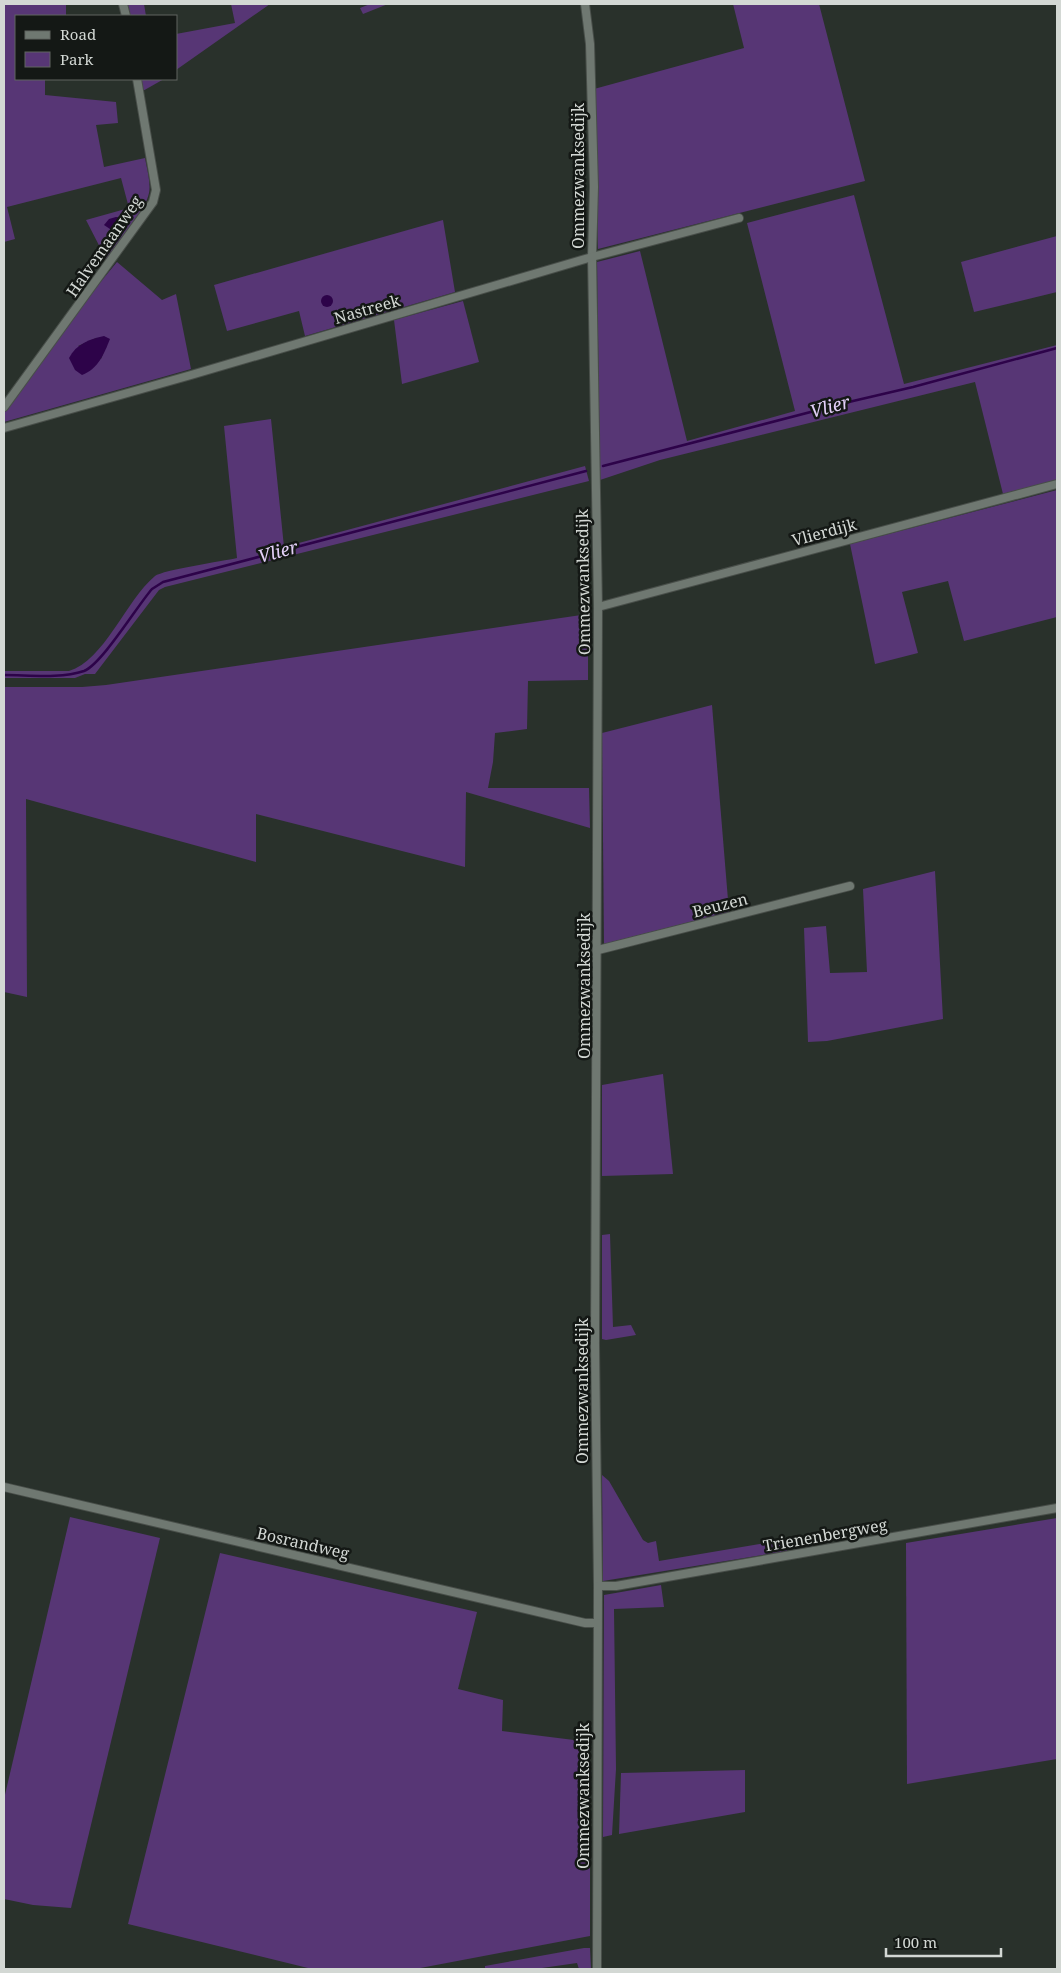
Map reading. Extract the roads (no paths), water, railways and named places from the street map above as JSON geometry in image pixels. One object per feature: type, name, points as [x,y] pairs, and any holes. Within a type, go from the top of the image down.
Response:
[{"type":"street","name":"Ommezwanksedijk","points":[[585,4],[590,44],[594,187],[592,257],[598,607],[595,1344],[598,1586],[596,1969]]},
{"type":"street","name":"Halvemaanweg","points":[[4,407],[153,202],[156,190],[136,80]]},
{"type":"street","name":"Nastreek","points":[[4,428],[200,373],[592,257],[739,218]]},
{"type":"street","name":"Vlierdijk","points":[[598,607],[1057,484]]},
{"type":"street","name":"Beuzen","points":[[598,950],[850,886]]},
{"type":"street","name":"Bosrandweg","points":[[4,1487],[585,1623],[597,1623]]},
{"type":"street","name":"Trienenbergweg","points":[[598,1586],[616,1586],[1057,1508]]},
{"type":"waterway","name":"Vlier","points":[[603,466],[913,387],[1057,348]]},
{"type":"waterway","name":"Vlier","points":[[4,675],[55,676],[84,671],[100,658],[152,589],[163,582],[586,471]]}]
